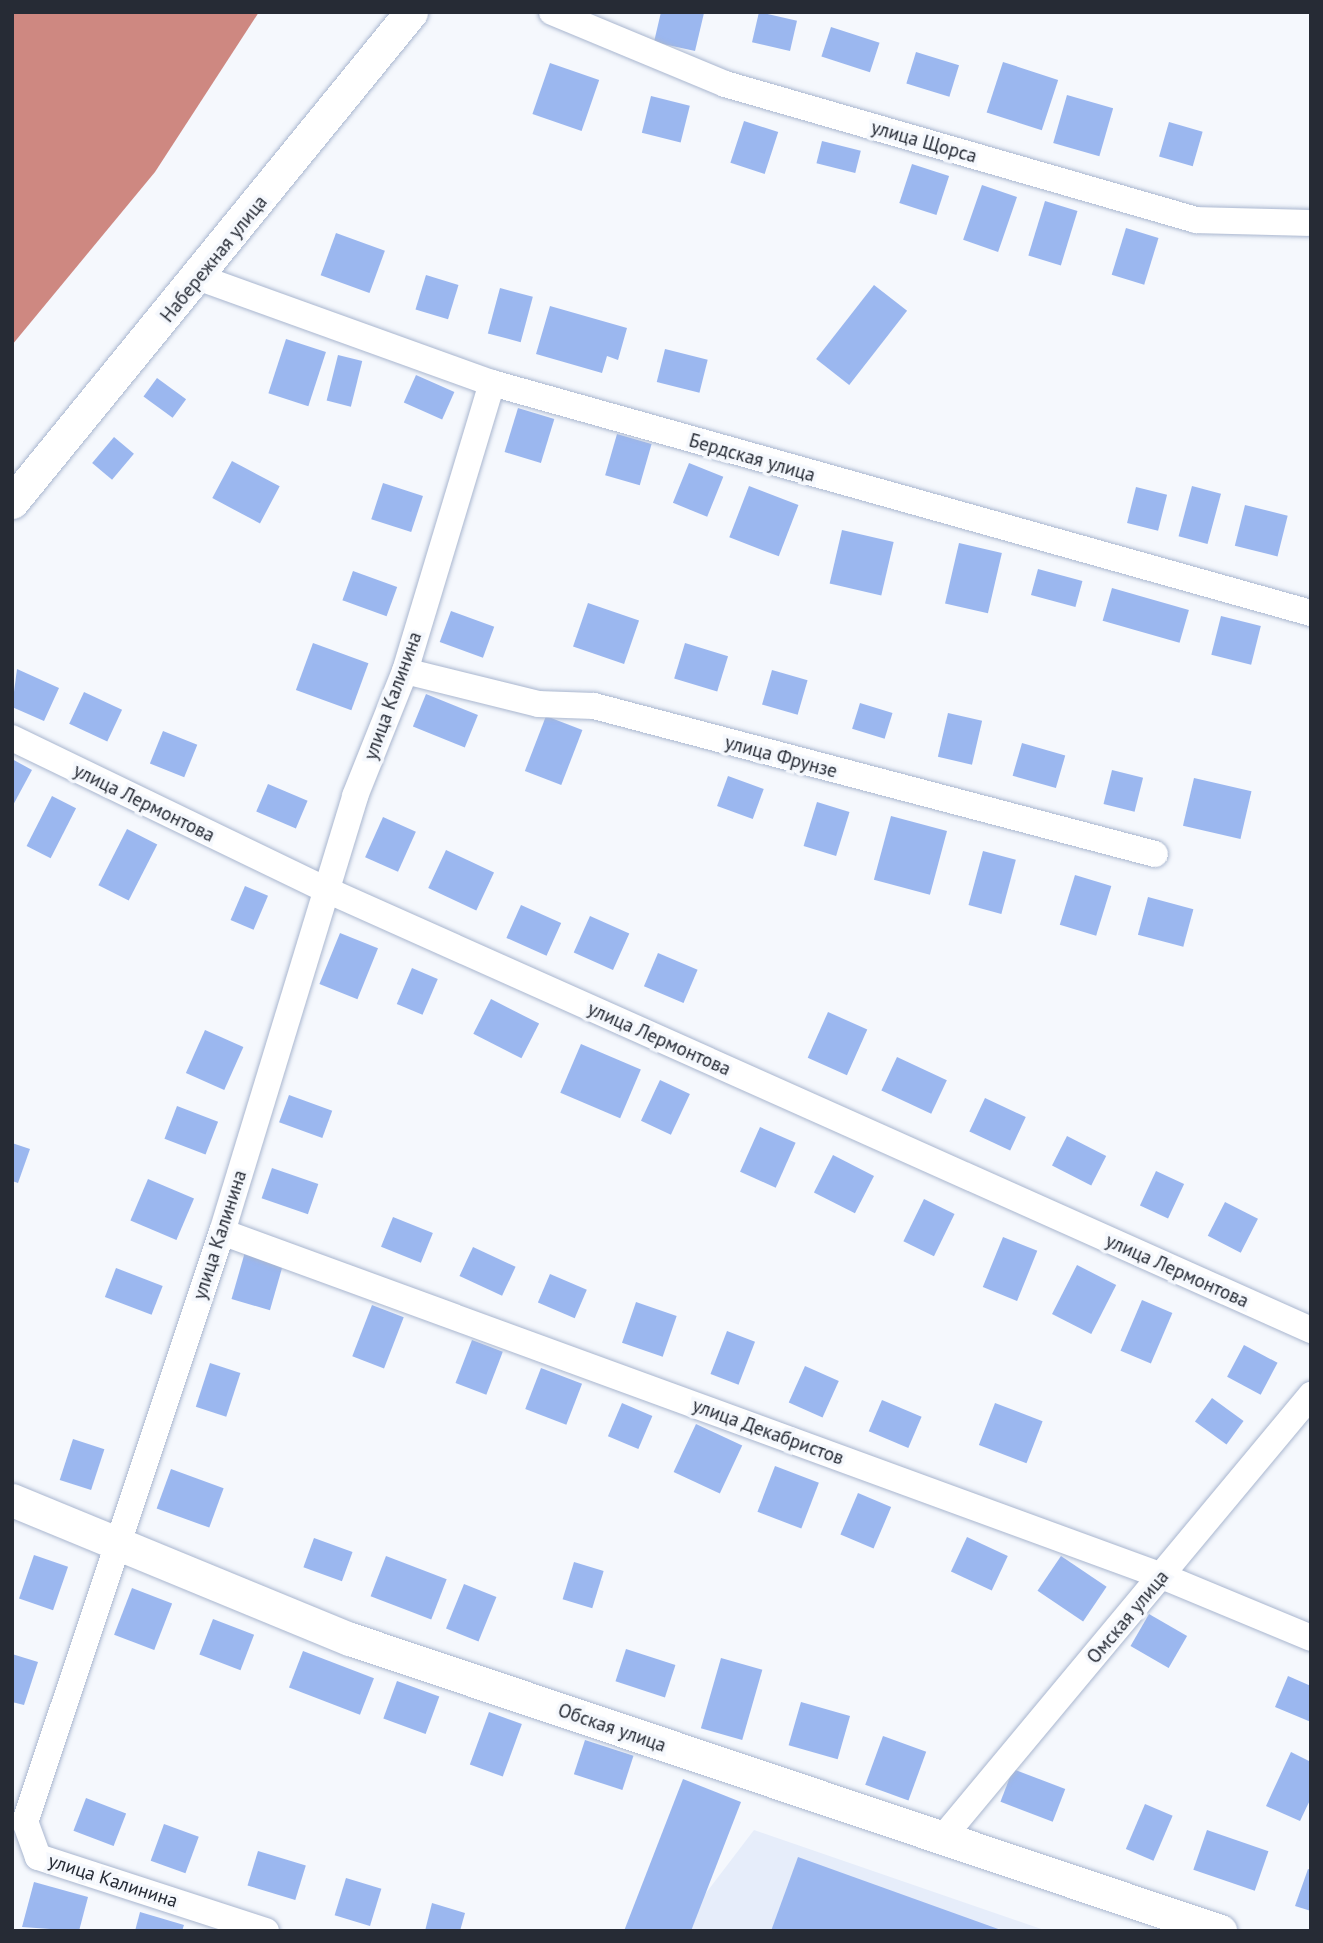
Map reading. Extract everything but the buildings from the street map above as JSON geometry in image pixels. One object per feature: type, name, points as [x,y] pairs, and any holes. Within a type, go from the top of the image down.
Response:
[{"type":"street","name":"Набережная улица","points":[[12,502],[200,278],[411,12]]},
{"type":"street","name":"улица Щорса","points":[[552,12],[725,84],[1196,220],[1308,223]]},
{"type":"street","name":"Бердская улица","points":[[200,278],[492,383],[1311,613]]},
{"type":"street","name":"улица Калинина","points":[[266,1931],[38,1857],[25,1822],[116,1542],[222,1232],[355,796],[404,671],[492,383]]},
{"type":"street","name":"улица Фрунзе","points":[[404,671],[538,704],[594,706],[1155,854]]},
{"type":"street","name":"улица Лермонтова","points":[[12,738],[328,891],[1311,1331]]},
{"type":"street","name":"улица Декабристов","points":[[222,1232],[1162,1576],[1311,1639]]},
{"type":"street","name":"Омская улица","points":[[944,1836],[1311,1395]]},
{"type":"street","name":"Обская улица","points":[[12,1500],[350,1639],[944,1836],[1220,1931]]},
{"type":"shaded area","points":[[12,12],[259,12],[155,172],[12,345]]},
{"type":"shaded area","points":[[754,1830],[1047,1931],[677,1931]]}]
